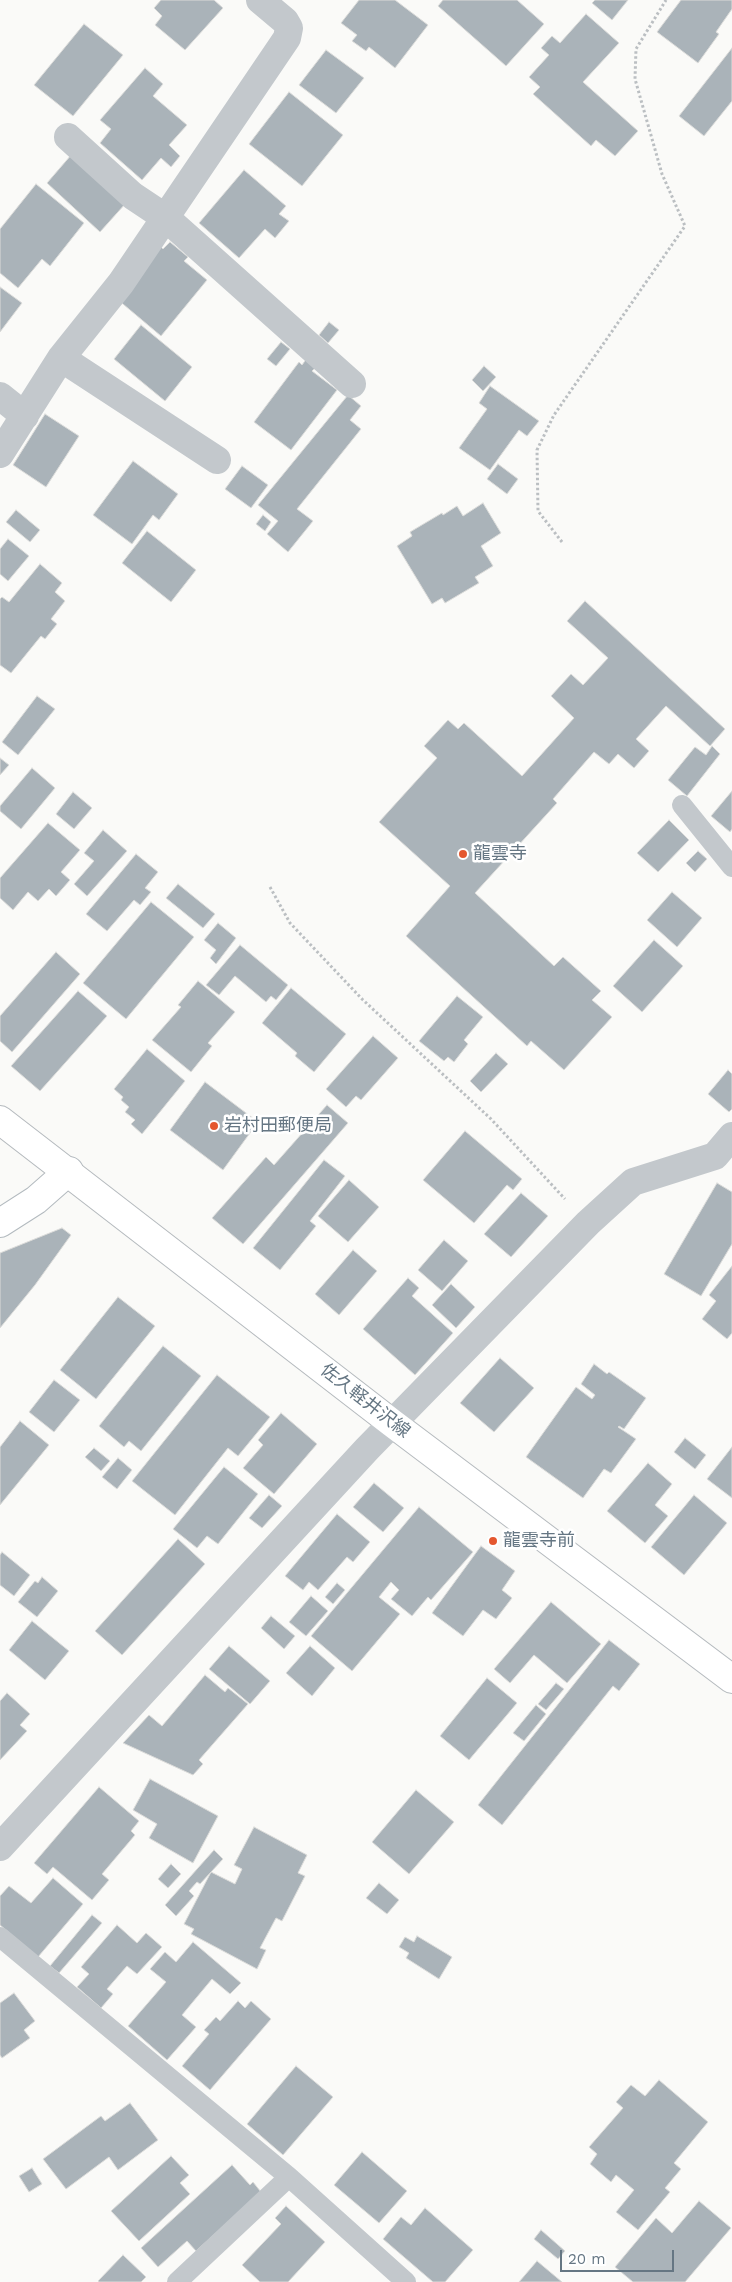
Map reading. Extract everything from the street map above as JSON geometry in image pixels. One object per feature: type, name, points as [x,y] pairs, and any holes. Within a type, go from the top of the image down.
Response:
[{"type":"main road","name":"佐久軽井沢線","points":[[0,1120],[69,1171],[392,1423],[732,1679]]},
{"type":"main road","points":[[0,1223],[36,1200],[69,1171]]},
{"type":"street","points":[[0,454],[61,358],[121,283],[287,38],[289,28],[284,21],[260,0]]},
{"type":"street","points":[[68,136],[133,196],[166,218],[352,384]]},
{"type":"street","points":[[61,358],[217,460]]},
{"type":"street","points":[[0,396],[25,416]]},
{"type":"street","points":[[0,1847],[268,1554],[392,1423],[588,1223],[633,1182],[715,1156],[732,1136]]},
{"type":"lane","points":[[682,805],[732,867]]},
{"type":"lane","points":[[0,1937],[289,2177],[406,2282]]},
{"type":"lane","points":[[177,2282],[289,2177]]},
{"type":"path","points":[[562,542],[538,511],[536,450],[554,415],[686,226],[662,174],[635,79],[636,49],[666,0]]},
{"type":"path","points":[[270,887],[290,923],[362,999],[491,1119],[588,1223]]},
{"type":"building","points":[[161,0],[214,0],[223,8],[185,50],[155,25],[162,16],[154,8]]},
{"type":"building","points":[[359,0],[395,0],[428,25],[395,68],[369,47],[366,51],[352,41],[357,35],[341,23]]},
{"type":"building","points":[[443,0],[517,0],[544,24],[506,66],[438,6]]},
{"type":"building","points":[[595,0],[628,0],[612,20],[592,3]]},
{"type":"building","points":[[681,0],[732,0],[732,9],[716,32],[719,34],[698,63],[657,32]]},
{"type":"building","points":[[586,14],[619,43],[583,82],[638,131],[615,156],[596,140],[591,146],[533,94],[540,87],[529,77],[549,55],[541,48],[552,36],[560,43]]},
{"type":"building","points":[[84,24],[123,55],[73,116],[34,85]]},
{"type":"building","points":[[732,48],[732,101],[704,136],[679,116]]},
{"type":"building","points":[[326,50],[364,78],[336,113],[299,85]]},
{"type":"building","points":[[145,68],[163,84],[153,96],[187,125],[169,145],[180,156],[171,167],[161,158],[142,180],[100,143],[111,129],[100,120]]},
{"type":"building","points":[[289,92],[343,135],[302,186],[249,144]]},
{"type":"building","points":[[72,154],[126,203],[100,232],[47,183]]},
{"type":"building","points":[[244,170],[286,206],[279,214],[289,221],[275,238],[265,229],[239,258],[199,223]]},
{"type":"building","points":[[36,184],[84,223],[50,266],[42,259],[18,288],[0,273],[0,229]]},
{"type":"building","points":[[170,242],[188,257],[184,261],[207,280],[161,336],[117,299],[161,247],[163,249]]},
{"type":"building","points":[[0,287],[22,303],[0,332]]},
{"type":"building","points":[[329,322],[339,330],[328,343],[319,335]]},
{"type":"building","points":[[141,325],[192,367],[165,401],[114,359]]},
{"type":"building","points":[[281,342],[290,349],[276,366],[267,359]]},
{"type":"building","points":[[307,358],[317,366],[312,371],[337,390],[291,450],[254,422],[299,362],[302,365]]},
{"type":"building","points":[[484,366],[496,377],[483,391],[472,380]]},
{"type":"building","points":[[490,386],[539,421],[527,436],[519,430],[490,470],[459,448],[487,409],[479,403]]},
{"type":"building","points":[[348,395],[361,406],[350,420],[361,429],[297,509],[313,521],[288,552],[267,534],[278,521],[258,505]]},
{"type":"building","points":[[45,414],[79,436],[46,487],[13,465]]},
{"type":"building","points":[[133,461],[178,494],[159,520],[153,515],[132,544],[93,515]]},
{"type":"building","points":[[498,464],[518,479],[507,494],[487,479]]},
{"type":"building","points":[[242,466],[268,485],[251,508],[225,489]]},
{"type":"building","points":[[483,503],[501,533],[481,546],[493,566],[475,577],[479,583],[445,603],[442,598],[432,604],[397,546],[412,536],[410,532],[442,513],[443,515],[457,506],[463,516]]},
{"type":"building","points":[[16,510],[40,530],[30,542],[6,522]]},
{"type":"building","points":[[263,515],[271,522],[265,531],[256,524]]},
{"type":"building","points":[[147,531],[196,570],[171,602],[122,563]]},
{"type":"building","points":[[8,539],[29,556],[8,581],[0,574],[0,549]]},
{"type":"building","points":[[40,564],[62,583],[55,592],[65,601],[51,619],[57,624],[45,639],[41,636],[11,673],[0,665],[0,599],[2,597],[9,602]]},
{"type":"building","name":"龍雲寺","points":[[585,601],[725,729],[710,746],[666,706],[636,739],[649,751],[634,768],[618,754],[609,764],[594,752],[553,799],[557,803],[475,893],[554,966],[563,957],[601,991],[592,1000],[612,1017],[564,1070],[531,1041],[527,1046],[406,936],[450,886],[379,822],[437,758],[424,746],[448,720],[458,729],[464,723],[522,776],[574,718],[551,696],[571,674],[583,685],[608,658],[567,621]]},
{"type":"building","points":[[37,696],[55,709],[18,755],[2,742]]},
{"type":"building","points":[[712,746],[720,754],[687,796],[668,780],[695,747],[706,755]]},
{"type":"building","points":[[0,758],[9,765],[0,775]]},
{"type":"building","points":[[32,768],[55,788],[21,829],[0,811],[0,806]]},
{"type":"building","points":[[732,791],[732,829],[730,832],[711,816]]},
{"type":"building","points":[[73,792],[92,808],[74,829],[56,814]]},
{"type":"building","points":[[669,820],[689,840],[658,872],[637,853]]},
{"type":"building","points":[[48,823],[80,850],[61,872],[70,880],[56,896],[49,889],[38,901],[28,892],[13,910],[0,898],[0,878]]},
{"type":"building","points":[[103,830],[127,851],[87,896],[74,884],[94,861],[84,853]]},
{"type":"building","points":[[698,851],[707,859],[695,872],[686,863]]},
{"type":"building","points":[[136,854],[158,872],[145,888],[151,892],[140,905],[134,900],[107,931],[86,914]]},
{"type":"building","points":[[178,884],[215,914],[203,928],[166,898]]},
{"type":"building","points":[[672,892],[702,918],[677,947],[647,920]]},
{"type":"building","points":[[151,902],[194,937],[126,1019],[83,983]]},
{"type":"building","points":[[218,923],[236,938],[216,964],[210,958],[216,950],[204,940]]},
{"type":"building","points":[[654,940],[683,966],[642,1012],[613,986]]},
{"type":"building","points":[[240,945],[288,985],[276,1000],[271,996],[266,1002],[235,976],[219,995],[206,985]]},
{"type":"building","points":[[56,952],[80,974],[12,1052],[0,1041],[0,1016]]},
{"type":"building","points":[[198,981],[235,1012],[208,1043],[212,1046],[191,1072],[152,1040],[181,1007],[178,1005]]},
{"type":"building","points":[[291,988],[346,1034],[314,1072],[295,1056],[297,1053],[262,1023]]},
{"type":"building","points":[[78,991],[107,1016],[40,1091],[11,1066]]},
{"type":"building","points":[[457,996],[483,1017],[464,1040],[468,1044],[454,1062],[448,1057],[444,1061],[419,1041]]},
{"type":"building","points":[[373,1036],[398,1058],[361,1100],[356,1096],[346,1107],[326,1089]]},
{"type":"building","points":[[147,1049],[185,1081],[142,1134],[131,1124],[135,1120],[125,1112],[129,1107],[121,1100],[123,1097],[114,1089]]},
{"type":"building","points":[[496,1053],[508,1064],[481,1092],[470,1081]]},
{"type":"building","points":[[728,1070],[732,1074],[732,1109],[729,1112],[708,1094]]},
{"type":"building","name":"岩村田郵便局","points":[[205,1082],[258,1122],[223,1170],[170,1130]]},
{"type":"building","points":[[327,1105],[348,1123],[243,1244],[212,1218],[266,1157],[274,1165]]},
{"type":"building","points":[[465,1131],[522,1179],[513,1190],[507,1185],[474,1223],[423,1180]]},
{"type":"building","points":[[324,1160],[345,1176],[310,1221],[316,1226],[280,1270],[253,1248]]},
{"type":"building","points":[[349,1180],[379,1207],[348,1242],[318,1216]]},
{"type":"building","points":[[717,1183],[732,1192],[732,1244],[701,1296],[664,1274]]},
{"type":"building","points":[[521,1193],[548,1216],[511,1257],[484,1234]]},
{"type":"building","points":[[62,1228],[71,1235],[35,1285],[0,1328],[0,1253]]},
{"type":"building","points":[[444,1240],[468,1261],[442,1291],[418,1270]]},
{"type":"building","points":[[353,1250],[377,1271],[339,1315],[315,1294]]},
{"type":"building","points":[[732,1266],[732,1333],[727,1339],[702,1319],[716,1301],[709,1295]]},
{"type":"building","points":[[408,1278],[419,1288],[412,1296],[453,1333],[415,1375],[363,1329]]},
{"type":"building","points":[[451,1284],[475,1307],[456,1328],[432,1305]]},
{"type":"building","points":[[118,1297],[155,1326],[96,1399],[60,1370]]},
{"type":"building","points":[[163,1346],[201,1376],[141,1451],[129,1441],[124,1447],[99,1426]]},
{"type":"building","points":[[500,1358],[534,1388],[494,1432],[460,1403]]},
{"type":"building","points":[[594,1364],[607,1374],[609,1372],[646,1398],[624,1429],[618,1427],[636,1439],[611,1473],[604,1469],[583,1498],[526,1457],[576,1387],[592,1399],[595,1395],[581,1384]]},
{"type":"building","points":[[217,1375],[270,1417],[238,1456],[228,1448],[175,1515],[132,1481]]},
{"type":"building","points":[[54,1380],[80,1400],[54,1432],[29,1412]]},
{"type":"building","points":[[281,1413],[317,1444],[274,1494],[243,1468],[263,1445],[258,1440]]},
{"type":"building","points":[[20,1421],[49,1445],[0,1505],[0,1447]]},
{"type":"building","points":[[685,1438],[706,1455],[695,1469],[674,1452]]},
{"type":"building","points":[[732,1447],[732,1498],[707,1479]]},
{"type":"building","points":[[94,1448],[110,1461],[101,1471],[85,1457]]},
{"type":"building","points":[[118,1458],[132,1470],[117,1489],[102,1477]]},
{"type":"building","points":[[648,1463],[672,1484],[655,1505],[668,1516],[645,1543],[607,1511]]},
{"type":"building","points":[[224,1467],[258,1494],[218,1544],[207,1536],[197,1548],[173,1529]]},
{"type":"building","points":[[374,1483],[404,1508],[383,1532],[353,1507]]},
{"type":"building","points":[[269,1495],[282,1506],[262,1528],[249,1518]]},
{"type":"building","points":[[694,1495],[727,1523],[684,1575],[651,1547]]},
{"type":"building","points":[[419,1507],[473,1552],[431,1600],[428,1597],[412,1616],[391,1599],[399,1590],[391,1582],[379,1597],[400,1614],[352,1671],[311,1636]]},
{"type":"building","points":[[337,1514],[370,1542],[353,1562],[347,1557],[318,1590],[309,1582],[303,1590],[285,1576]]},
{"type":"building","points":[[178,1539],[205,1564],[122,1655],[95,1631]]},
{"type":"building","points":[[481,1546],[515,1571],[502,1590],[512,1598],[496,1619],[483,1610],[463,1636],[432,1613]]},
{"type":"building","points":[[2,1552],[30,1575],[14,1596],[0,1585],[0,1555]]},
{"type":"building","points":[[42,1577],[58,1591],[37,1617],[18,1602],[35,1581],[38,1583]]},
{"type":"building","points":[[337,1583],[345,1590],[333,1604],[325,1597]]},
{"type":"building","points":[[311,1596],[328,1611],[306,1636],[289,1622]]},
{"type":"building","points":[[551,1602],[601,1644],[567,1683],[534,1655],[510,1683],[494,1669]]},
{"type":"building","points":[[271,1616],[295,1636],[284,1649],[261,1628]]},
{"type":"building","points":[[32,1621],[69,1651],[45,1680],[9,1650]]},
{"type":"building","points":[[609,1640],[640,1664],[619,1691],[613,1686],[502,1825],[478,1805]]},
{"type":"building","points":[[229,1646],[270,1681],[250,1704],[209,1669]]},
{"type":"building","points":[[310,1646],[335,1668],[312,1696],[286,1673]]},
{"type":"building","points":[[205,1675],[225,1692],[228,1688],[248,1704],[199,1760],[203,1764],[193,1775],[123,1743],[149,1715],[162,1726]]},
{"type":"building","points":[[487,1678],[517,1703],[469,1760],[440,1736]]},
{"type":"building","points":[[556,1683],[564,1689],[546,1710],[538,1704]]},
{"type":"building","points":[[7,1693],[30,1714],[20,1725],[27,1731],[0,1760],[0,1701]]},
{"type":"building","points":[[536,1705],[546,1714],[524,1741],[513,1733]]},
{"type":"building","points":[[150,1779],[218,1816],[193,1863],[149,1838],[157,1824],[133,1810]]},
{"type":"building","points":[[99,1787],[139,1821],[131,1831],[135,1835],[102,1874],[109,1880],[92,1900],[53,1867],[47,1874],[34,1863]]},
{"type":"building","points":[[416,1790],[454,1822],[409,1874],[372,1842]]},
{"type":"building","points":[[254,1827],[307,1855],[298,1873],[305,1876],[282,1921],[276,1918],[260,1948],[266,1950],[257,1969],[191,1934],[194,1929],[184,1924],[211,1872],[235,1884],[242,1869],[234,1865]]},
{"type":"building","points":[[214,1850],[223,1859],[200,1884],[197,1882],[189,1891],[194,1896],[176,1916],[165,1905]]},
{"type":"building","points":[[171,1864],[181,1874],[168,1888],[158,1879]]},
{"type":"building","points":[[53,1878],[83,1904],[38,1957],[0,1925],[0,1896],[9,1886],[31,1903]]},
{"type":"building","points":[[379,1883],[399,1900],[387,1914],[366,1898]]},
{"type":"building","points":[[92,1915],[102,1923],[59,1973],[50,1966]]},
{"type":"building","points":[[117,1925],[137,1943],[146,1933],[162,1947],[137,1974],[127,1966],[107,1989],[113,1994],[101,2008],[77,1987],[89,1974],[81,1967]]},
{"type":"building","points":[[417,1936],[452,1957],[439,1979],[406,1958],[409,1953],[399,1947],[405,1937],[414,1942]]},
{"type":"building","points":[[193,1942],[241,1983],[230,1994],[212,1979],[182,2015],[196,2027],[167,2060],[128,2026],[166,1982],[150,1969],[165,1952],[176,1962]]},
{"type":"building","points":[[14,1993],[35,2021],[24,2030],[30,2038],[2,2058],[0,2055],[0,2003]]},
{"type":"building","points":[[238,2001],[245,2008],[251,2001],[271,2019],[210,2090],[182,2066],[209,2034],[204,2030],[216,2017],[220,2021]]},
{"type":"building","points":[[296,2066],[333,2097],[283,2155],[247,2124]]},
{"type":"building","points":[[659,2080],[708,2122],[674,2163],[681,2169],[665,2188],[670,2192],[638,2230],[616,2212],[634,2190],[616,2175],[611,2182],[590,2164],[597,2154],[589,2147],[623,2108],[616,2102],[631,2085],[645,2096]]},
{"type":"building","points":[[130,2103],[158,2140],[118,2170],[109,2157],[66,2189],[43,2159],[101,2116],[105,2121]]},
{"type":"building","points":[[362,2152],[407,2191],[379,2223],[334,2185]]},
{"type":"building","points":[[171,2156],[189,2175],[180,2183],[190,2194],[139,2241],[111,2211]]},
{"type":"building","points":[[232,2165],[250,2185],[253,2182],[261,2192],[196,2251],[187,2241],[158,2267],[141,2248]]},
{"type":"building","points":[[32,2168],[42,2184],[29,2192],[19,2176]]},
{"type":"building","points":[[699,2201],[731,2228],[685,2282],[633,2282],[615,2267],[656,2218],[672,2233]]},
{"type":"building","points":[[286,2206],[325,2242],[288,2282],[260,2282],[242,2265],[281,2224],[275,2218]]},
{"type":"building","points":[[425,2208],[473,2250],[445,2282],[433,2282],[383,2239],[401,2217],[411,2225]]},
{"type":"building","points":[[541,2230],[565,2251],[558,2259],[534,2239]]},
{"type":"building","points":[[123,2255],[146,2277],[141,2282],[99,2282],[98,2281]]},
{"type":"building","points":[[537,2261],[562,2282],[519,2282]]},
{"type":"place","name":"龍雲寺","points":[[463,854]]},
{"type":"place","name":"岩村田郵便局","points":[[214,1126]]},
{"type":"place","name":"龍雲寺前","points":[[493,1541]]}]
